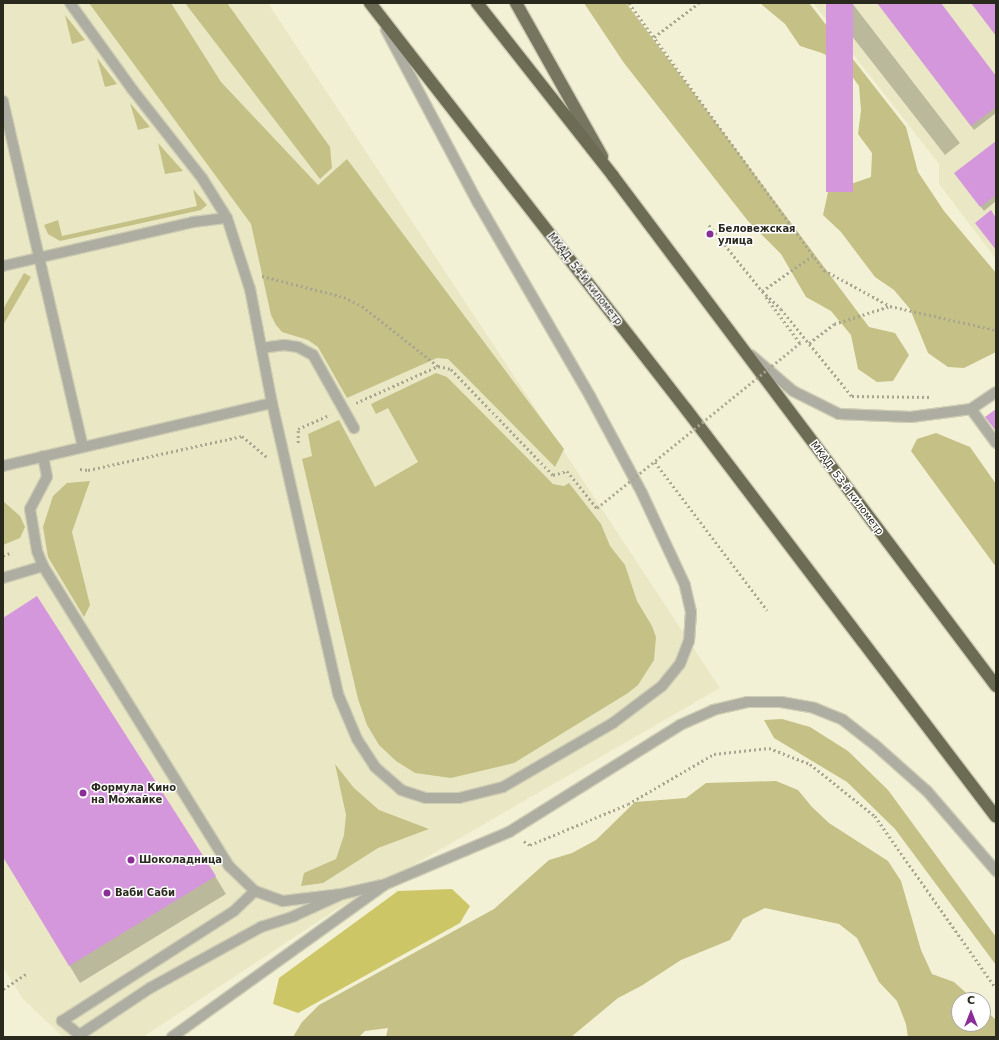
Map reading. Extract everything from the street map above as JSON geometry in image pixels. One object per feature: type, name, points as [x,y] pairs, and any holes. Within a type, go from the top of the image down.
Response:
[{"type":"highway","name":"МКАД, 54-й километр","points":[[370,3],[681,403],[797,558],[996,817]]},
{"type":"highway","points":[[477,3],[613,176]]},
{"type":"highway","points":[[480,3],[490,20]]},
{"type":"highway","name":"МКАД, 53-й километр","points":[[613,176],[996,686]]},
{"type":"main road","points":[[516,3],[613,176]]},
{"type":"lane","points":[[70,3],[132,89],[202,178],[227,218],[246,277],[262,348],[272,403],[338,694],[357,739],[375,767],[401,790],[425,798],[459,798],[503,787],[613,723],[662,686],[680,664],[689,642],[691,612],[686,585],[671,551],[590,396],[478,203],[378,14]]},
{"type":"lane","points":[[3,101],[83,447]]},
{"type":"lane","points":[[3,266],[193,222],[227,218]]},
{"type":"lane","points":[[739,344],[793,391],[839,414],[911,417],[971,409],[996,392]]},
{"type":"lane","points":[[262,348],[284,345],[298,347],[313,356],[342,410],[354,428]]},
{"type":"lane","points":[[3,466],[272,403]]},
{"type":"lane","points":[[971,409],[996,443]]},
{"type":"lane","points":[[43,456],[47,477],[30,509],[37,551],[43,566],[229,866],[255,891],[283,901],[342,894],[386,884],[508,832],[687,722],[713,710],[747,702],[781,702],[814,708],[843,720],[874,744],[927,791],[996,871]]},
{"type":"lane","points":[[3,578],[43,566]]},
{"type":"lane","points":[[172,1037],[386,884]]},
{"type":"lane","points":[[255,891],[234,911],[62,1021],[80,1036],[150,988],[261,928],[294,916],[342,894]]},
{"type":"path","points":[[629,3],[824,270],[890,306],[996,330]]},
{"type":"path","points":[[654,37],[699,3]]},
{"type":"path","points":[[246,277],[258,276],[344,297],[362,306],[438,366],[451,369],[553,475],[567,472],[597,508],[800,343],[762,291],[709,225]]},
{"type":"path","points":[[762,291],[814,255]]},
{"type":"path","points":[[762,291],[781,309],[852,396],[938,397]]},
{"type":"path","points":[[809,343],[834,324],[890,306]]},
{"type":"path","points":[[298,451],[298,428],[342,410],[438,366]]},
{"type":"path","points":[[80,469],[88,470],[242,436],[268,458]]},
{"type":"path","points":[[655,462],[714,537],[767,610]]},
{"type":"path","points":[[3,556],[12,552]]},
{"type":"path","points":[[508,832],[530,845],[628,804],[714,754],[769,748],[810,764],[875,816],[996,988]]},
{"type":"path","points":[[3,989],[28,973]]},
{"type":"shaded area","points":[[3,3],[268,3],[720,688],[337,909],[143,1037],[63,1037],[23,999],[3,967]]},
{"type":"shaded area","points":[[89,3],[171,3],[221,82],[318,185],[347,159],[564,449],[555,467],[448,359],[437,358],[347,398],[318,347],[308,340],[282,332],[276,325],[271,315],[251,224]]},
{"type":"shaded area","points":[[185,3],[227,3],[330,147],[332,168],[320,179]]},
{"type":"shaded area","points":[[584,3],[626,3],[869,327],[895,333],[909,355],[893,381],[877,382],[858,369],[851,335],[831,311],[806,297],[781,254],[748,221],[624,63]]},
{"type":"shaded area","points":[[760,3],[809,3],[906,127],[918,172],[944,211],[996,273],[996,352],[964,368],[948,367],[928,353],[910,309],[894,290],[875,277],[841,232],[823,215],[828,192],[871,177],[872,153],[858,134],[861,110],[859,86],[844,65],[822,53],[800,46],[785,24]]},
{"type":"shaded area","points":[[813,3],[996,3],[996,259],[939,184],[939,164]]},
{"type":"shaded area","points":[[65,15],[85,40],[72,44]]},
{"type":"shaded area","points":[[97,58],[117,84],[105,87]]},
{"type":"shaded area","points":[[130,103],[150,127],[138,130]]},
{"type":"shaded area","points":[[158,143],[183,171],[165,174]]},
{"type":"shaded area","points":[[193,189],[207,205],[201,210],[60,241],[48,234],[44,225],[58,220],[62,236],[197,206]]},
{"type":"shaded area","points":[[24,273],[31,277],[3,325],[3,309]]},
{"type":"shaded area","points":[[436,373],[447,377],[553,484],[564,486],[569,483],[601,524],[610,546],[625,565],[637,601],[652,626],[656,637],[654,660],[638,685],[628,693],[514,763],[451,778],[415,773],[396,761],[379,745],[367,725],[358,699],[302,459],[312,456],[308,434],[339,420],[375,487],[418,462],[388,408],[376,414],[371,404]]},
{"type":"shaded area","points":[[936,433],[970,447],[996,484],[996,567],[911,451],[917,439]]},
{"type":"shaded area","points":[[90,481],[72,532],[90,605],[84,617],[48,557],[43,527],[53,496],[67,483]]},
{"type":"shaded area","points":[[3,501],[20,516],[25,527],[20,538],[3,545]]},
{"type":"shaded area","points":[[782,719],[810,727],[848,751],[888,790],[996,937],[996,965],[895,829],[847,782],[774,738],[764,720]]},
{"type":"shaded area","points":[[335,764],[354,788],[379,810],[429,829],[378,848],[323,883],[301,886],[304,873],[336,859],[344,835],[346,815]]},
{"type":"shaded area","points":[[776,781],[798,790],[812,807],[829,823],[888,861],[901,881],[921,950],[932,974],[954,982],[965,992],[951,992],[951,1032],[991,1032],[991,1015],[996,1020],[996,1037],[908,1037],[906,1024],[897,1001],[879,982],[857,938],[839,924],[765,908],[743,919],[730,940],[681,960],[641,986],[618,998],[571,1037],[386,1037],[388,1028],[365,1031],[359,1037],[293,1037],[302,1022],[319,1005],[494,909],[549,860],[572,853],[596,840],[635,802],[686,798],[706,783]]},
{"type":"shaded area","points":[[452,889],[470,906],[460,923],[298,1013],[273,1004],[279,978],[398,891]]},
{"type":"building","points":[[826,3],[853,3],[853,192],[826,192]]},
{"type":"building","points":[[877,3],[941,3],[996,76],[996,107],[971,126]]},
{"type":"building","points":[[971,3],[996,3],[996,36]]},
{"type":"building","points":[[996,141],[996,195],[980,207],[954,173]]},
{"type":"building","points":[[991,210],[996,218],[996,250],[975,223]]},
{"type":"building","points":[[996,409],[996,431],[985,417]]},
{"type":"building","name":"Формула Кино на Можайке","points":[[37,596],[216,876],[69,966],[3,857],[3,618]]},
{"type":"place","name":"Беловежская улица","points":[[710,234]]},
{"type":"place","name":"Формула Кино на Можайке","points":[[83,793]]},
{"type":"place","name":"Шоколадница","points":[[131,860]]},
{"type":"place","name":"Ваби Саби","points":[[107,893]]}]
